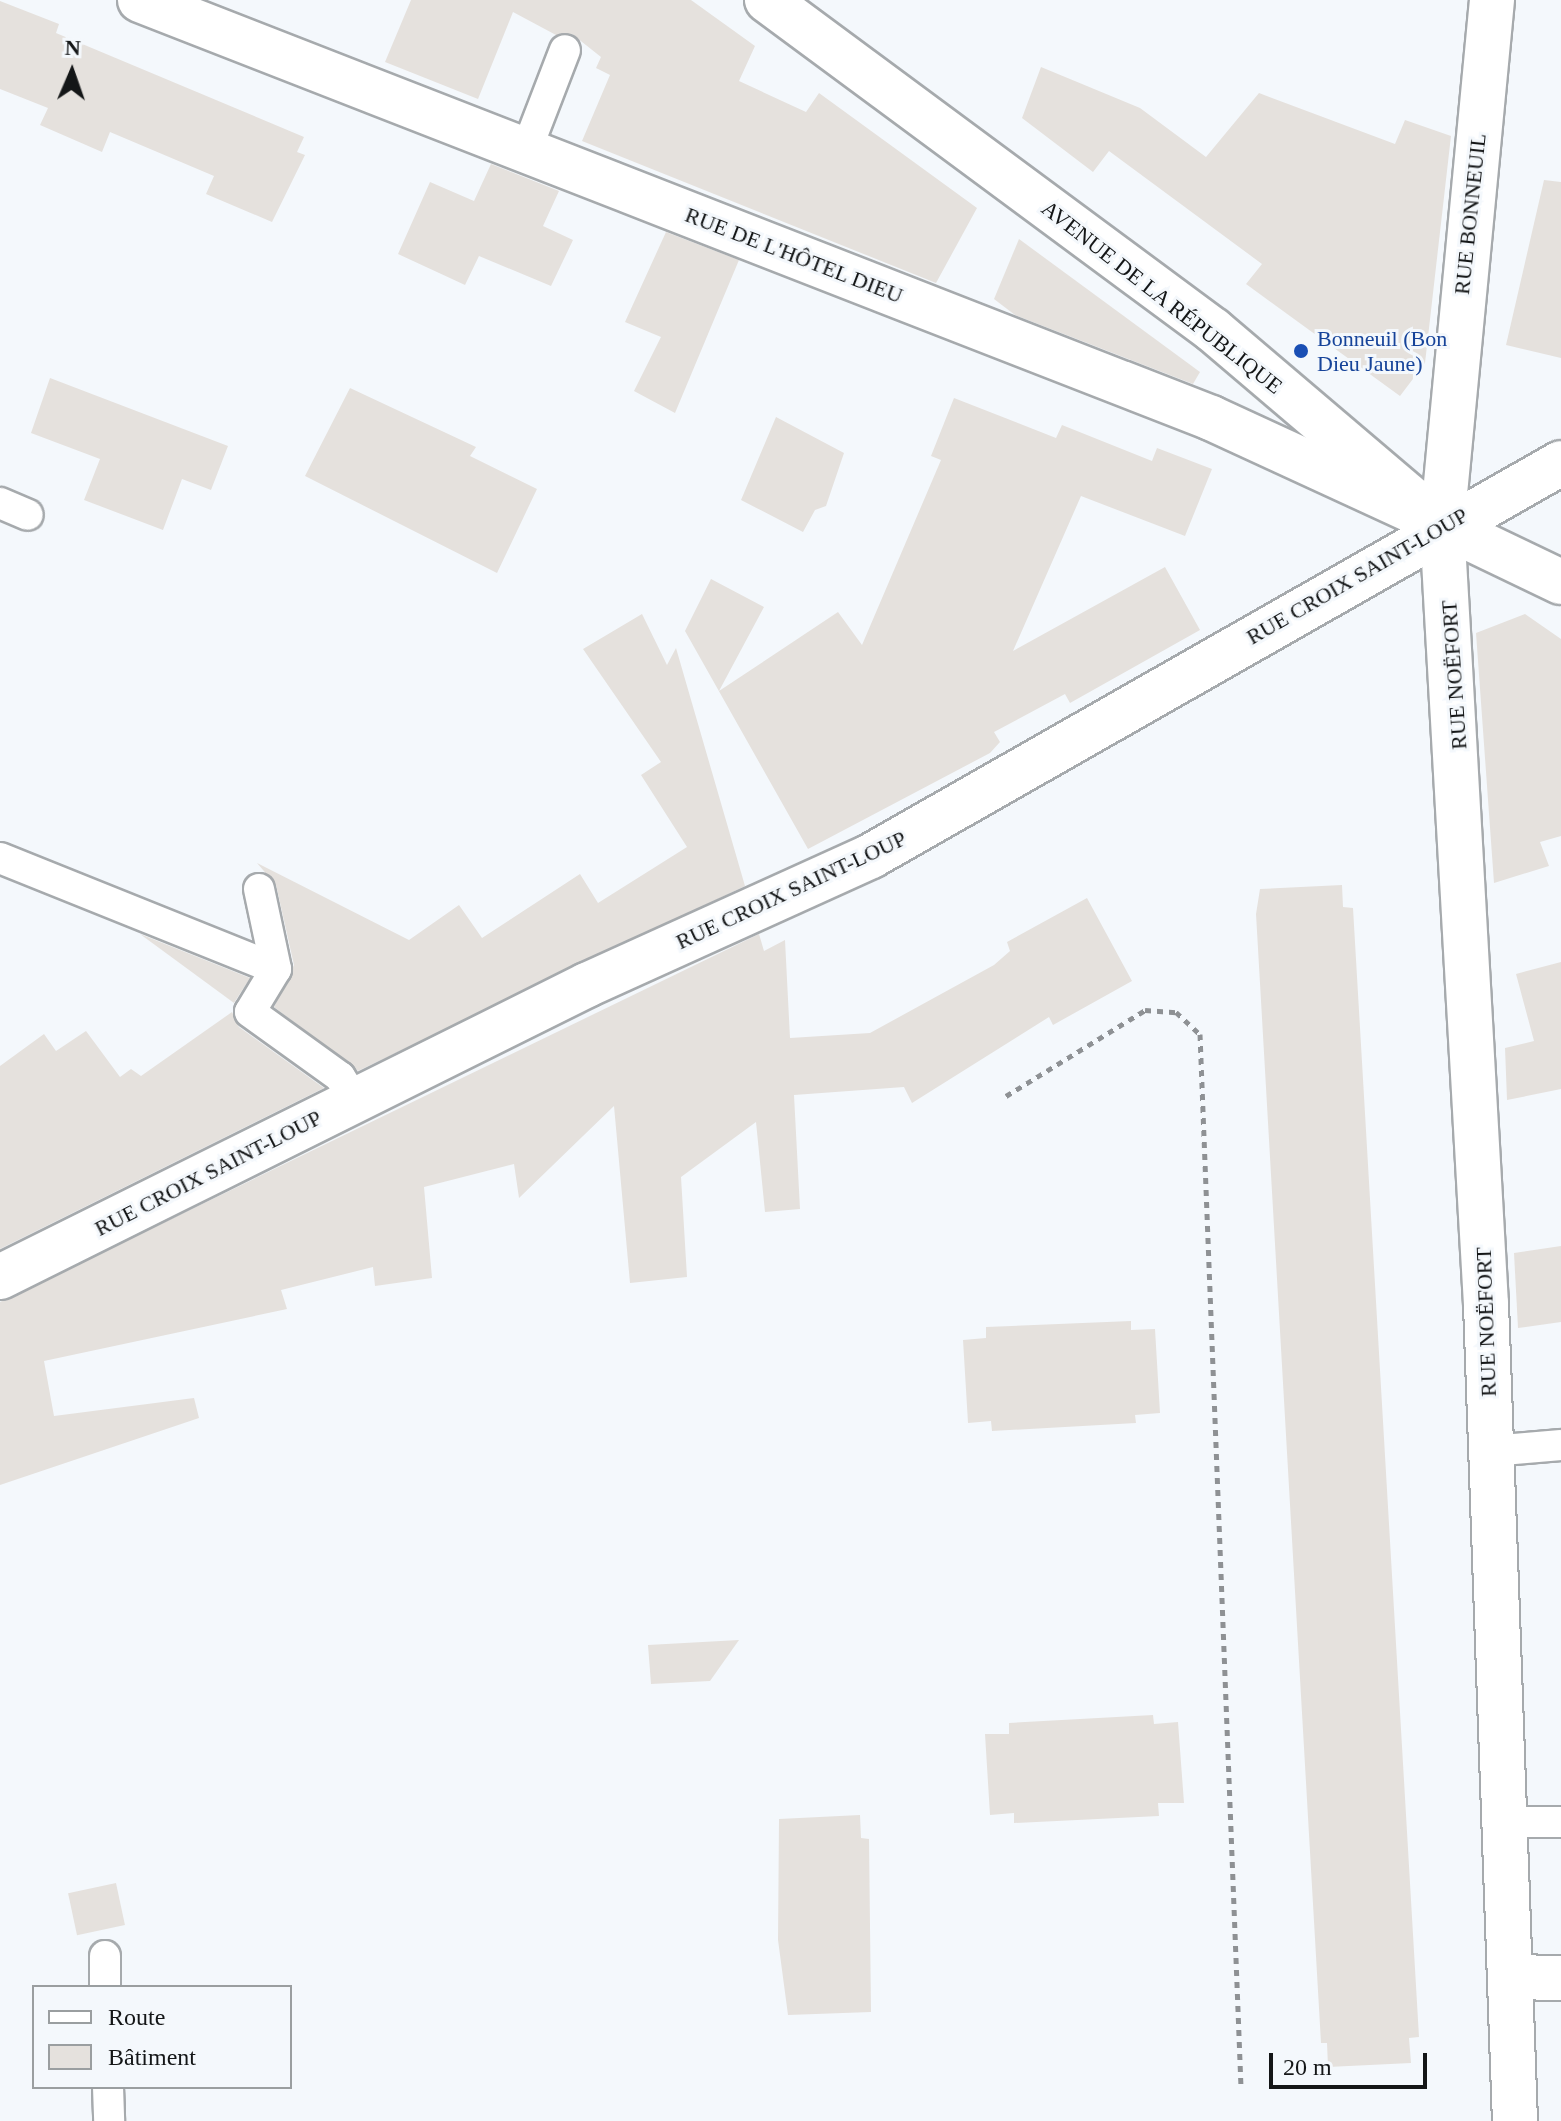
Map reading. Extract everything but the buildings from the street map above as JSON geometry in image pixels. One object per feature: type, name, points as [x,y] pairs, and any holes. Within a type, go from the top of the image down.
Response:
[{"type":"street","name":"RUE DE L'HÔTEL DIEU","points":[[140,0],[1211,418],[1442,525]]},
{"type":"street","name":"AVENUE DE LA RÉPUBLIQUE","points":[[767,0],[1213,330],[1442,525],[1561,582]]},
{"type":"street","name":"RUE BONNEUIL","points":[[1442,525],[1492,0]]},
{"type":"street","name":"RUE CROIX SAINT-LOUP","points":[[0,1277],[355,1100],[871,856],[1442,525],[1561,463]]},
{"type":"street","name":"RUE NOËFORT","points":[[1442,525],[1455,649],[1491,1451],[1515,2121]]},
{"type":"street","points":[[1510,1977],[1561,1978]]},
{"type":"lane","points":[[526,151],[565,50]]},
{"type":"lane","points":[[0,503],[28,515]]},
{"type":"lane","points":[[0,858],[276,969]]},
{"type":"lane","points":[[259,889],[276,969],[250,1012],[340,1077],[355,1100]]},
{"type":"lane","points":[[1491,1451],[1561,1445]]},
{"type":"lane","points":[[1505,1822],[1561,1822]]},
{"type":"lane","points":[[105,1956],[105,1985]]},
{"type":"lane","points":[[108,2089],[109,2121]]},
{"type":"path","points":[[1006,1096],[1145,1010],[1176,1012],[1200,1034],[1241,2087]]},
{"type":"place","name":"Bonneuil (Bon Dieu Jaune)","points":[[1301,351]]}]
